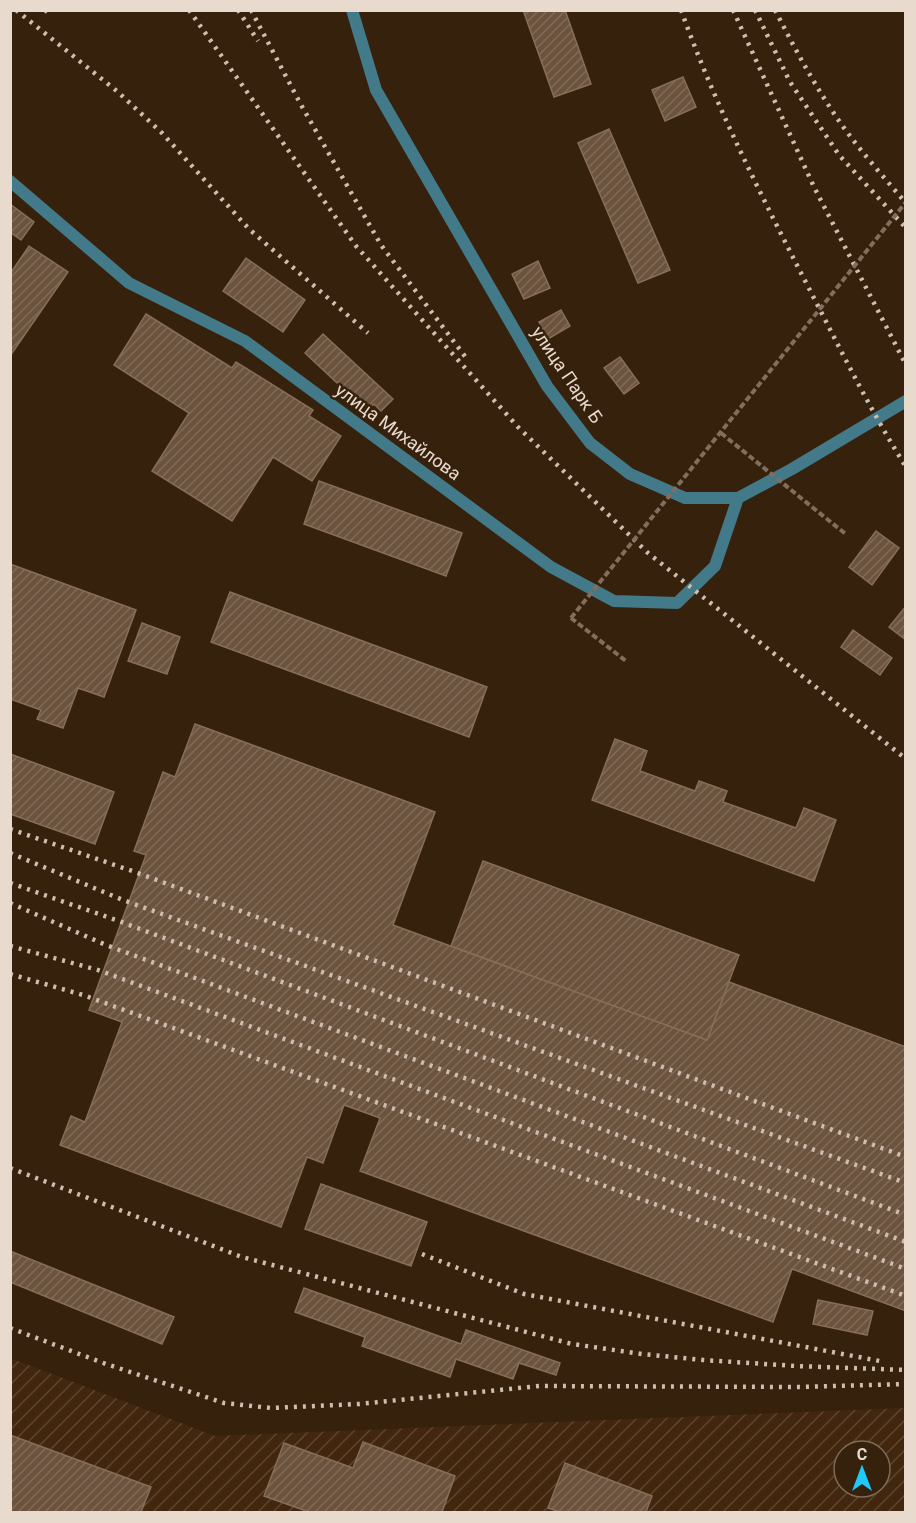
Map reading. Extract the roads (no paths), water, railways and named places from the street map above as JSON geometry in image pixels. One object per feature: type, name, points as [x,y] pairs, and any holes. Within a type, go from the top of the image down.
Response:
[{"type":"street","name":"улица Парк Б","points":[[352,10],[376,90],[547,386],[590,442],[630,474],[685,498],[738,498],[792,469],[906,401]]},
{"type":"street","name":"улица Михайлова","points":[[10,181],[129,283],[244,341],[550,567],[614,601],[677,603],[716,566],[738,498]]},
{"type":"railway","points":[[16,10],[118,92],[162,133],[249,229],[368,333]]},
{"type":"railway","points":[[45,10],[51,15]]},
{"type":"railway","points":[[189,10],[356,246],[518,427],[648,553],[906,759]]},
{"type":"railway","points":[[238,10],[258,41]]},
{"type":"railway","points":[[251,10],[300,103],[381,245],[467,359]]},
{"type":"railway","points":[[681,10],[722,112],[753,178],[852,372],[906,467]]},
{"type":"railway","points":[[733,10],[814,187],[906,365]]},
{"type":"railway","points":[[755,10],[790,82],[839,155],[906,228]]},
{"type":"railway","points":[[775,10],[802,62],[841,124],[906,203]]},
{"type":"railway","points":[[10,829],[135,872],[906,1157]]},
{"type":"railway","points":[[10,853],[123,900],[906,1183]]},
{"type":"railway","points":[[10,883],[116,920],[906,1215]]},
{"type":"railway","points":[[10,903],[106,945],[906,1242]]},
{"type":"railway","points":[[10,946],[98,970],[906,1269]]},
{"type":"railway","points":[[10,974],[83,995],[906,1296]]},
{"type":"railway","points":[[10,1168],[242,1257],[572,1344],[703,1360],[906,1370]]},
{"type":"railway","points":[[422,1254],[524,1294],[885,1362]]},
{"type":"railway","points":[[10,1328],[106,1364],[224,1403],[271,1408],[359,1404],[539,1386],[800,1387],[906,1384]]}]
